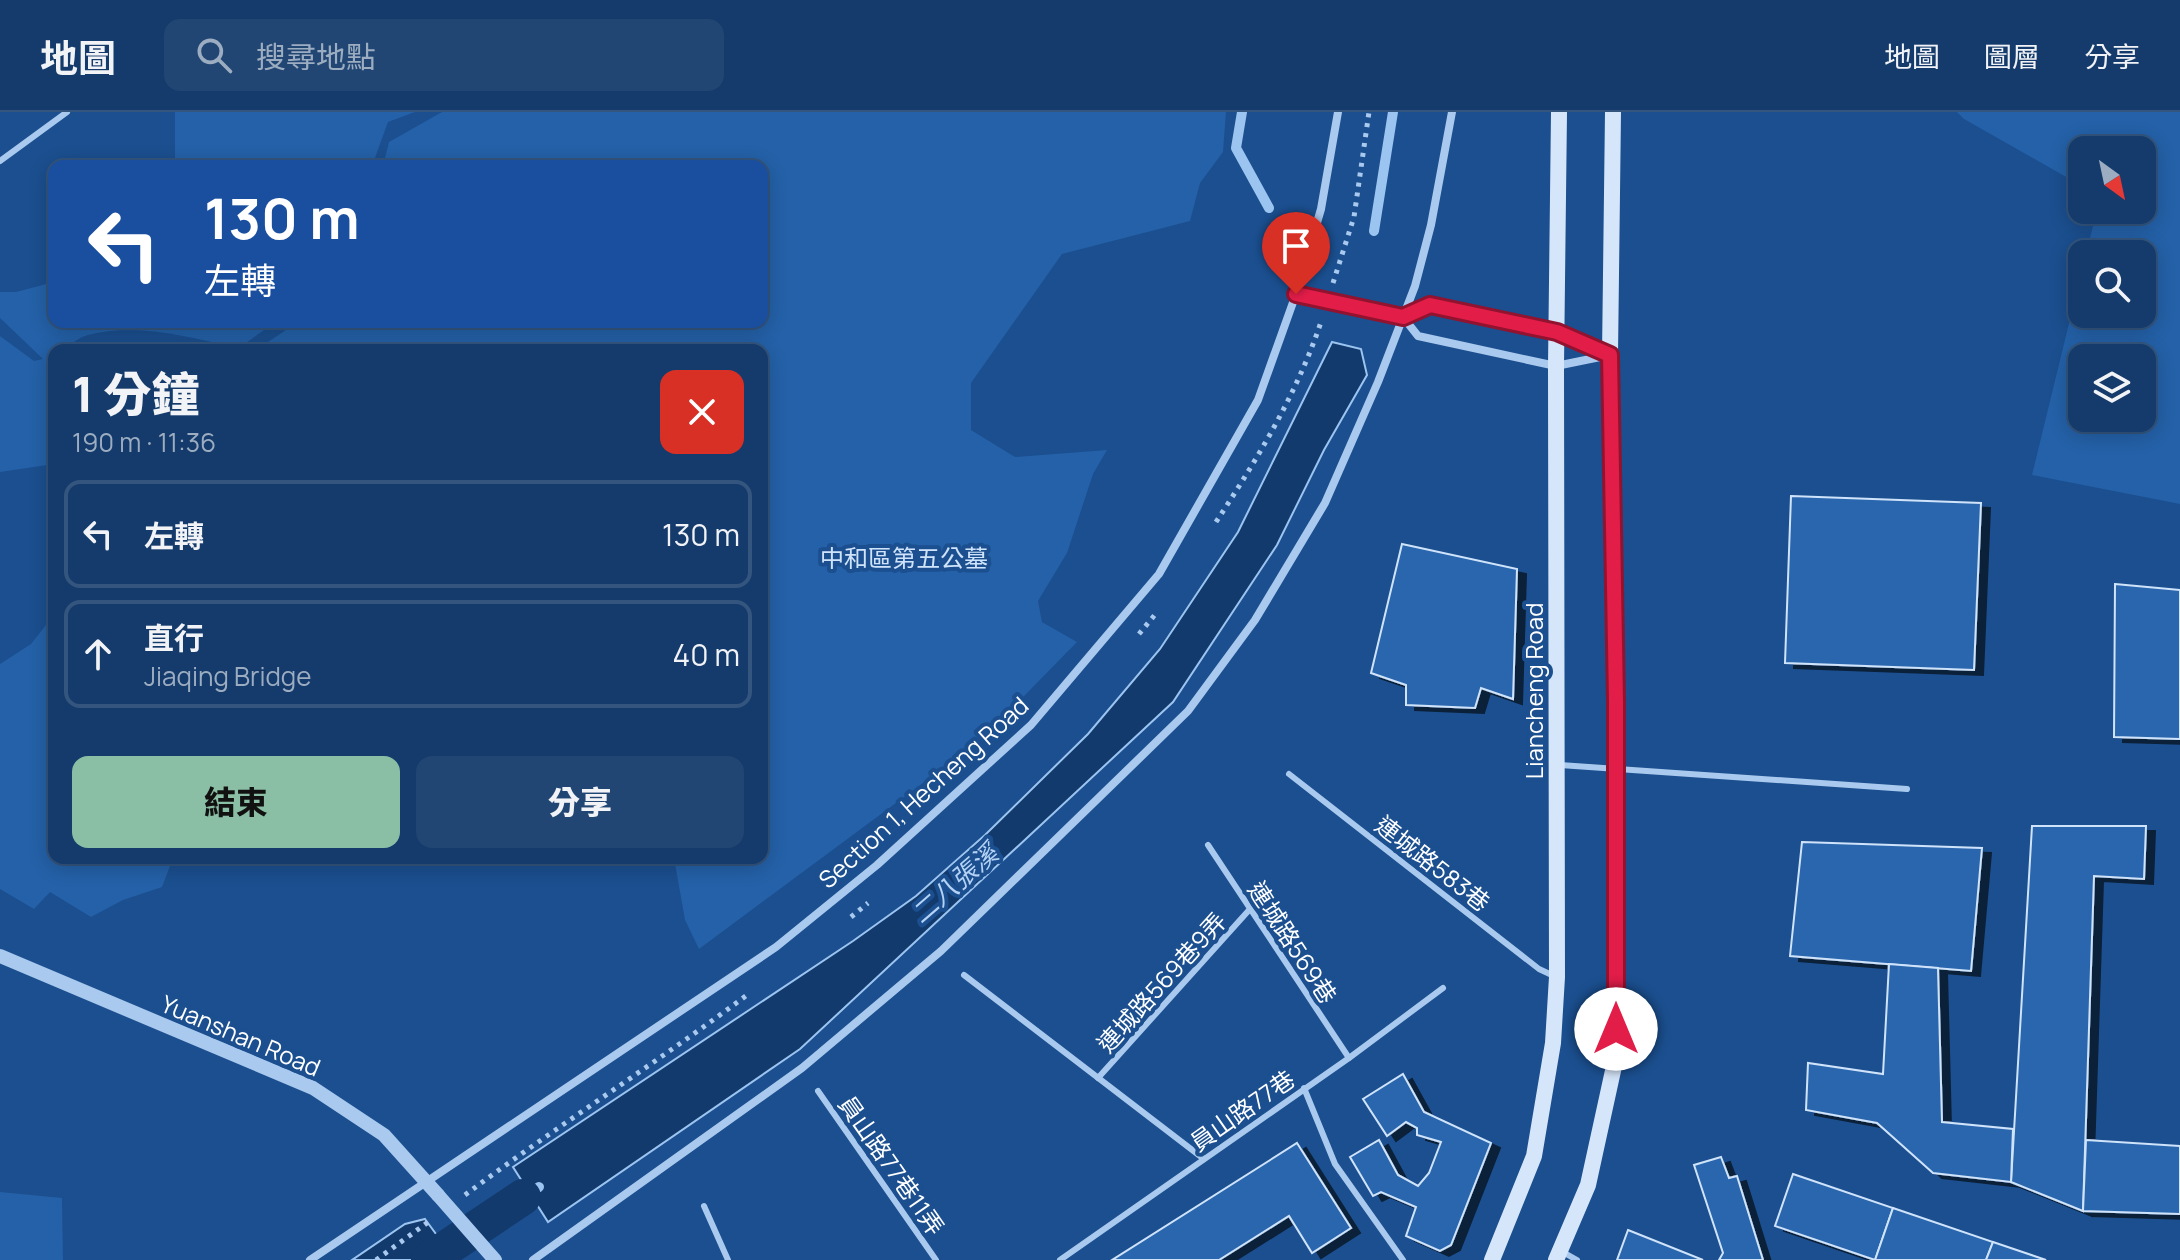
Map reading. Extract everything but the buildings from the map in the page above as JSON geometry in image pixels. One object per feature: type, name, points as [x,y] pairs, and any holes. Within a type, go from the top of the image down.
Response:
[{"type":"main road","name":"Liancheng Road","points":[[1492,1260],[1534,1156],[1553,1043],[1557,977],[1556,366],[1559,112]]},
{"type":"main road","points":[[1559,1256],[1588,1185],[1616,1057],[1616,769],[1610,355],[1613,112]]},
{"type":"street","name":"Section 1, Hecheng Road","points":[[310,1260],[776,947],[877,865],[1031,725],[1159,574],[1258,400],[1296,294],[1321,209],[1338,112]]},
{"type":"street","points":[[533,1260],[802,1068],[941,951],[1188,711],[1255,620],[1325,503],[1415,286],[1431,225],[1452,112]]},
{"type":"street","points":[[1296,294],[1403,317],[1430,305],[1557,332],[1610,355]]},
{"type":"street","points":[[1403,317],[1418,336],[1556,366],[1610,355]]},
{"type":"street","name":"Yuanshan Road","points":[[0,956],[313,1088],[384,1135],[495,1260]]},
{"type":"lane","points":[[0,161],[67,112]]},
{"type":"lane","points":[[1557,765],[1907,789]]},
{"type":"lane","name":"連城路583巷","points":[[1289,774],[1539,969],[1557,977]]},
{"type":"lane","name":"連城路569巷","points":[[1208,845],[1349,1058]]},
{"type":"lane","name":"連城路569巷9弄","points":[[1098,1078],[1250,909]]},
{"type":"lane","name":"連城路569巷9弄","points":[[964,975],[1204,1159]]},
{"type":"lane","name":"員山路77巷","points":[[1060,1260],[1349,1058],[1443,988]]},
{"type":"lane","points":[[1304,1088],[1335,1164],[1403,1260]]},
{"type":"lane","name":"員山路77巷11弄","points":[[818,1091],[936,1260]]},
{"type":"lane","points":[[704,1206],[728,1260]]},
{"type":"lane","points":[[1559,1256],[1577,1260]]},
{"type":"path","points":[[1330,295],[1354,217],[1369,112]]},
{"type":"path","points":[[1210,531],[1266,442],[1309,359],[1325,308]]},
{"type":"path","points":[[1132,642],[1161,607]]},
{"type":"path","points":[[849,918],[873,899]]},
{"type":"path","points":[[454,1203],[515,1157],[681,1045],[753,990]]},
{"type":"path","points":[[376,1260],[442,1212]]},
{"type":"green space","points":[[175,112],[415,112],[388,122],[374,160],[175,160]]},
{"type":"green space","name":"中和區第五公墓","points":[[442,112],[1226,112],[1223,152],[1200,183],[1190,221],[1062,254],[971,383],[971,430],[1015,457],[1107,450],[1093,474],[1067,553],[1038,601],[1042,622],[1077,642],[981,740],[699,949],[685,920],[675,864],[768,864],[768,344],[265,344],[289,328],[768,328],[768,160],[384,160],[389,142]]},
{"type":"green space","points":[[1957,112],[2180,112],[2180,504],[2032,475],[2068,327],[2156,328],[2156,240],[2090,240],[2094,224],[2156,224],[2156,136],[2068,136],[2068,178],[1964,119]]},
{"type":"green space","points":[[48,284],[48,328],[267,328],[245,344],[220,344],[164,333],[126,330],[88,335],[70,344],[48,344],[48,465],[0,472],[0,336],[34,361],[43,359],[0,318],[0,292],[16,292]]},
{"type":"green space","points":[[48,623],[48,864],[171,864],[162,887],[123,900],[91,917],[50,892],[34,909],[0,889],[0,664],[31,644]]},
{"type":"green space","points":[[0,1192],[62,1198],[63,1260],[0,1260]]},
{"type":"water","points":[[1332,342],[1361,349],[1367,375],[1324,450],[1277,545],[1173,702],[800,1049],[548,1222],[513,1167],[916,896],[985,835],[1088,734],[1160,649],[1238,532]]},
{"type":"water","points":[[425,1219],[455,1260],[352,1260],[405,1224]]},
{"type":"waterway","points":[[1242,112],[1236,148],[1269,208]]},
{"type":"waterway","points":[[1374,231],[1393,112]]},
{"type":"waterway","name":"二八張溪","points":[[523,1197],[539,1187]]},
{"type":"waterway","name":"二八張溪","points":[[429,1260],[523,1197]]},
{"type":"route","points":[[1296,294],[1403,317],[1430,305],[1557,332],[1610,355],[1616,701],[1616,1029]]}]
